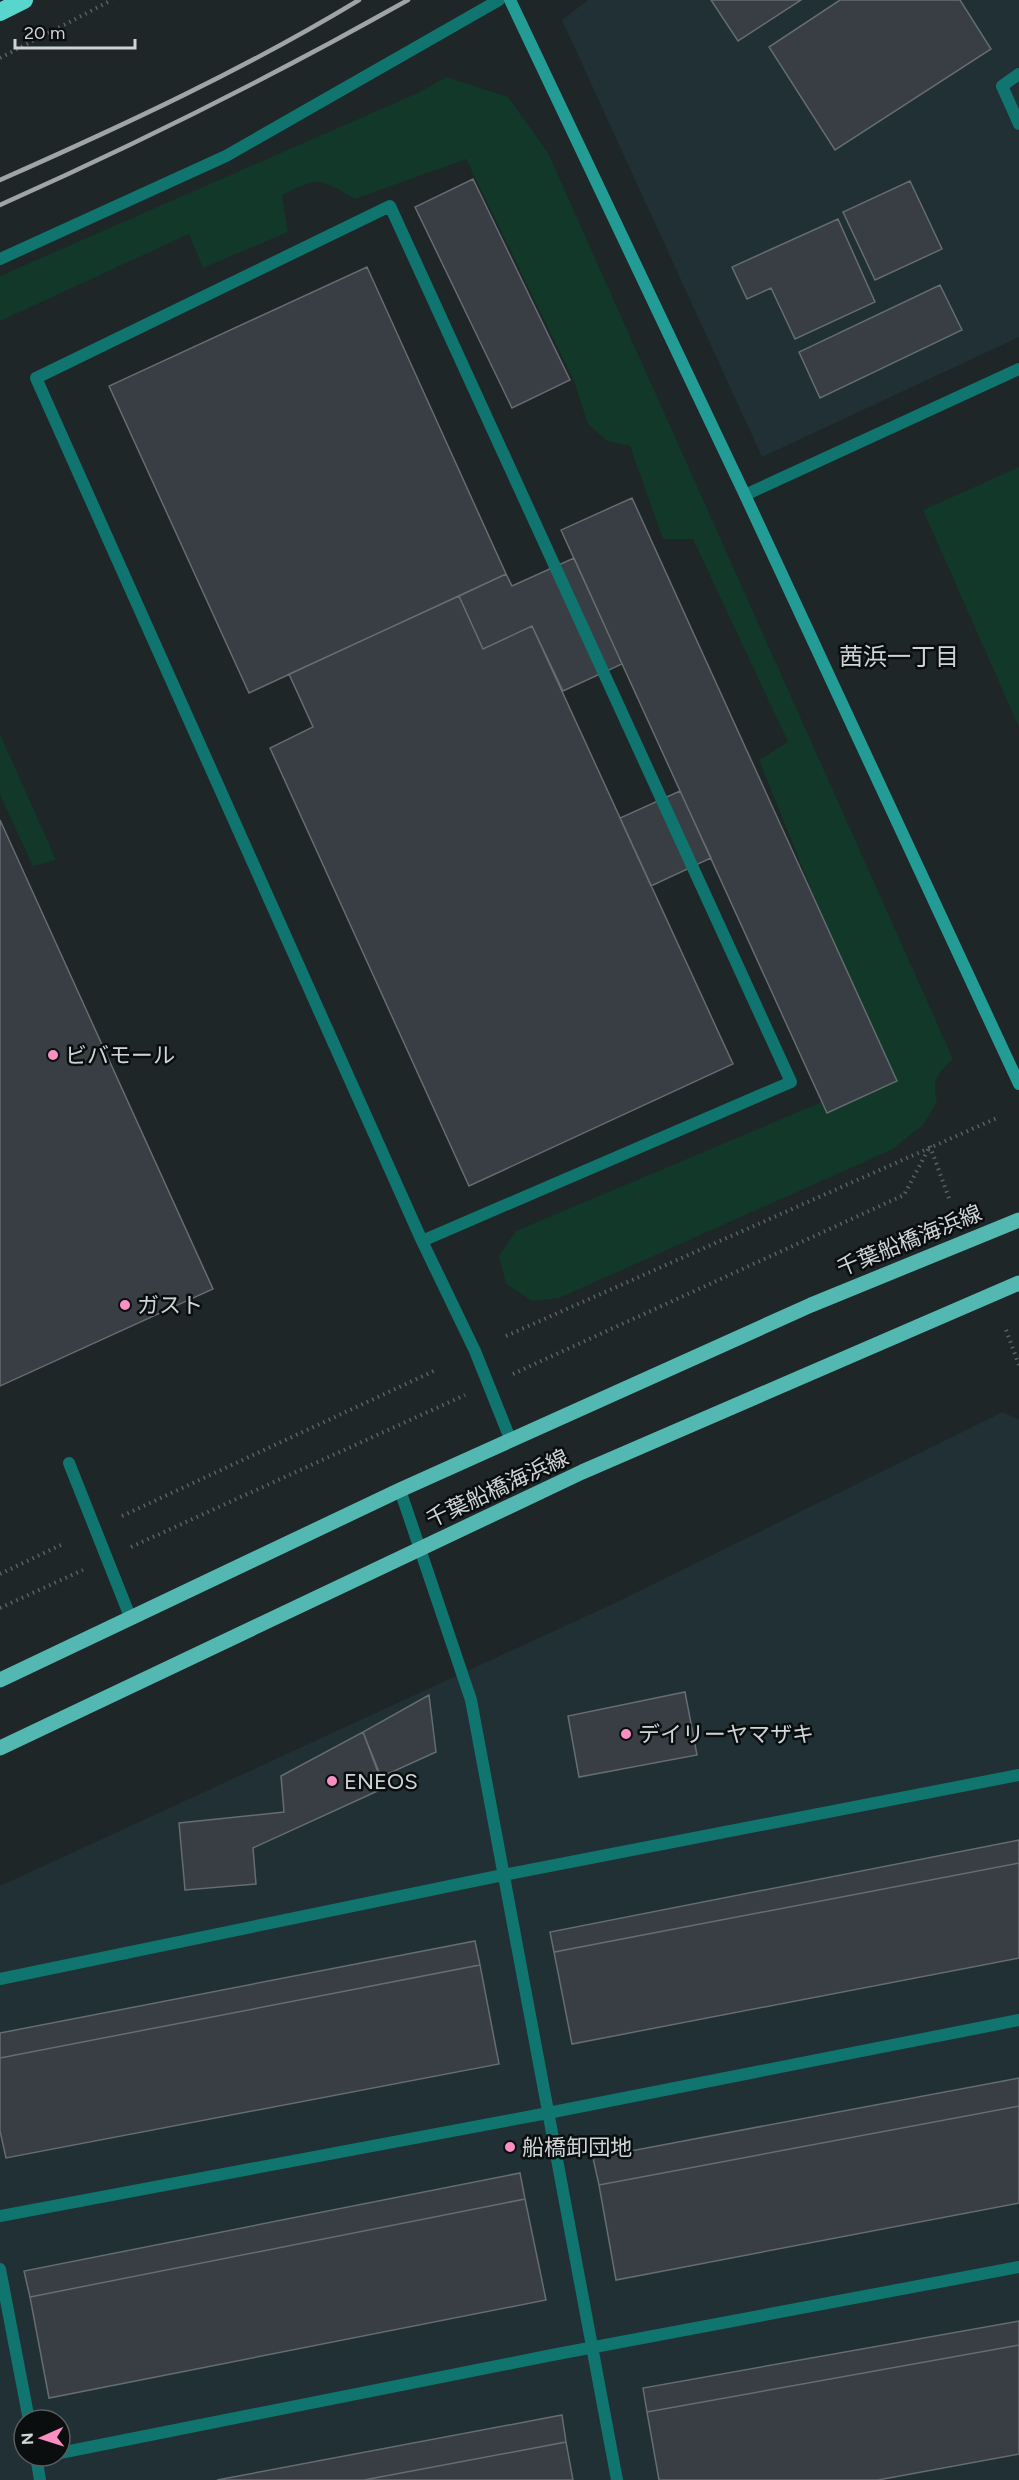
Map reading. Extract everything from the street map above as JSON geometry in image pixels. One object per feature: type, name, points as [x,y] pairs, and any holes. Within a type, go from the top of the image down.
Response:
[{"type":"highway","points":[[0,12],[24,0]]},
{"type":"main road","name":"千葉船橋海浜線","points":[[0,1680],[400,1491],[811,1305],[1019,1220]]},
{"type":"main road","name":"千葉船橋海浜線","points":[[0,1749],[582,1472],[1019,1282]]},
{"type":"street","points":[[0,259],[226,156],[499,0]]},
{"type":"street","points":[[510,0],[745,495],[1019,1084]]},
{"type":"street","points":[[1019,75],[1002,86],[1019,124]]},
{"type":"street","points":[[422,1241],[791,1082],[390,206],[36,378],[422,1241],[474,1351],[511,1441]]},
{"type":"street","points":[[745,495],[1019,369]]},
{"type":"street","points":[[69,1463],[131,1619]]},
{"type":"street","points":[[400,1491],[471,1700],[617,2480]]},
{"type":"street","points":[[0,1979],[503,1875],[1019,1775]]},
{"type":"street","points":[[0,2216],[548,2113],[1019,2020]]},
{"type":"street","points":[[72,2451],[592,2347],[1019,2267]]},
{"type":"street","points":[[0,2269],[27,2408]]},
{"type":"path","points":[[0,58],[112,0]]},
{"type":"path","points":[[506,1336],[997,1118]]},
{"type":"path","points":[[930,1146],[950,1201]]},
{"type":"path","points":[[529,1367],[904,1195],[930,1146]]},
{"type":"path","points":[[1006,1330],[1019,1365]]},
{"type":"path","points":[[122,1516],[435,1370]]},
{"type":"path","points":[[135,1545],[457,1399]]},
{"type":"path","points":[[0,1574],[65,1543]]},
{"type":"path","points":[[0,1608],[80,1572]]},
{"type":"shaded area","points":[[588,0],[1019,0],[1019,337],[762,457],[562,20]]},
{"type":"shaded area","name":"船橋卸団地","points":[[1003,1412],[1019,1420],[1019,2480],[0,2480],[0,1886],[617,1602]]},
{"type":"green space","points":[[446,77],[508,97],[548,153],[953,1059],[937,1078],[935,1088],[937,1102],[923,1125],[891,1150],[559,1298],[532,1301],[506,1284],[499,1256],[516,1231],[886,1075],[759,760],[788,742],[693,539],[663,539],[630,446],[607,441],[588,424],[574,381],[466,159],[355,199],[326,183],[312,182],[282,195],[288,232],[203,268],[189,234],[0,321],[0,276],[420,92]]},
{"type":"green space","points":[[1019,467],[1019,727],[923,510]]},
{"type":"green space","points":[[0,734],[56,860],[33,866],[0,795]]},
{"type":"building","points":[[711,0],[801,0],[738,41]]},
{"type":"building","points":[[840,0],[960,0],[991,49],[835,150],[769,47]]},
{"type":"building","points":[[473,179],[570,380],[512,408],[415,207]]},
{"type":"building","points":[[910,181],[942,249],[875,280],[843,212]]},
{"type":"building","points":[[838,219],[875,302],[795,339],[771,288],[747,299],[732,267]]},
{"type":"building","points":[[367,267],[506,574],[249,693],[109,386]]},
{"type":"building","points":[[940,285],[962,330],[820,398],[799,352]]},
{"type":"building","points":[[632,498],[897,1081],[827,1113],[561,530]]},
{"type":"building","points":[[574,558],[622,664],[563,691],[532,626],[483,649],[459,596],[506,574],[512,586]]},
{"type":"building","points":[[459,596],[483,649],[532,626],[733,1064],[469,1186],[270,748],[313,727],[289,674]]},
{"type":"building","points":[[680,791],[711,858],[651,886],[620,818]]},
{"type":"building","name":"ビバモール","points":[[0,820],[213,1289],[0,1386]]},
{"type":"building","points":[[685,1692],[697,1755],[579,1777],[568,1716]]},
{"type":"building","points":[[429,1695],[436,1752],[381,1777],[363,1732]]},
{"type":"building","points":[[363,1732],[384,1788],[253,1848],[256,1884],[185,1890],[179,1823],[284,1812],[281,1776]]},
{"type":"building","points":[[1019,1840],[1019,1863],[554,1952],[550,1932]]},
{"type":"building","points":[[1019,1863],[1019,1958],[572,2044],[554,1952]]},
{"type":"building","points":[[475,1941],[480,1965],[0,2058],[0,2033]]},
{"type":"building","points":[[480,1965],[499,2064],[6,2158],[0,2131],[0,2058]]},
{"type":"building","points":[[1019,2078],[1019,2106],[599,2185],[593,2158]]},
{"type":"building","points":[[1019,2106],[1019,2203],[616,2280],[599,2185]]},
{"type":"building","points":[[520,2173],[525,2199],[30,2297],[24,2271]]},
{"type":"building","points":[[525,2199],[546,2300],[49,2398],[30,2297]]},
{"type":"building","points":[[1019,2321],[1019,2345],[647,2412],[643,2388]]},
{"type":"building","points":[[1019,2345],[1019,2454],[878,2480],[659,2480],[647,2412]]},
{"type":"building","points":[[562,2415],[566,2442],[364,2480],[217,2480]]},
{"type":"building","points":[[566,2442],[573,2480],[364,2480]]},
{"type":"railway","points":[[0,180],[182,96],[272,50],[359,0]]},
{"type":"railway","points":[[0,205],[206,107],[408,0]]},
{"type":"place","name":"ビバモール","points":[[53,1055]]},
{"type":"place","name":"ガスト","points":[[125,1305]]},
{"type":"place","name":"デイリーヤマザキ","points":[[626,1734]]},
{"type":"place","name":"ENEOS","points":[[332,1781]]},
{"type":"place","name":"船橋卸団地","points":[[510,2147]]},
{"type":"district","name":"茜浜一丁目","points":[[899,657]]}]
